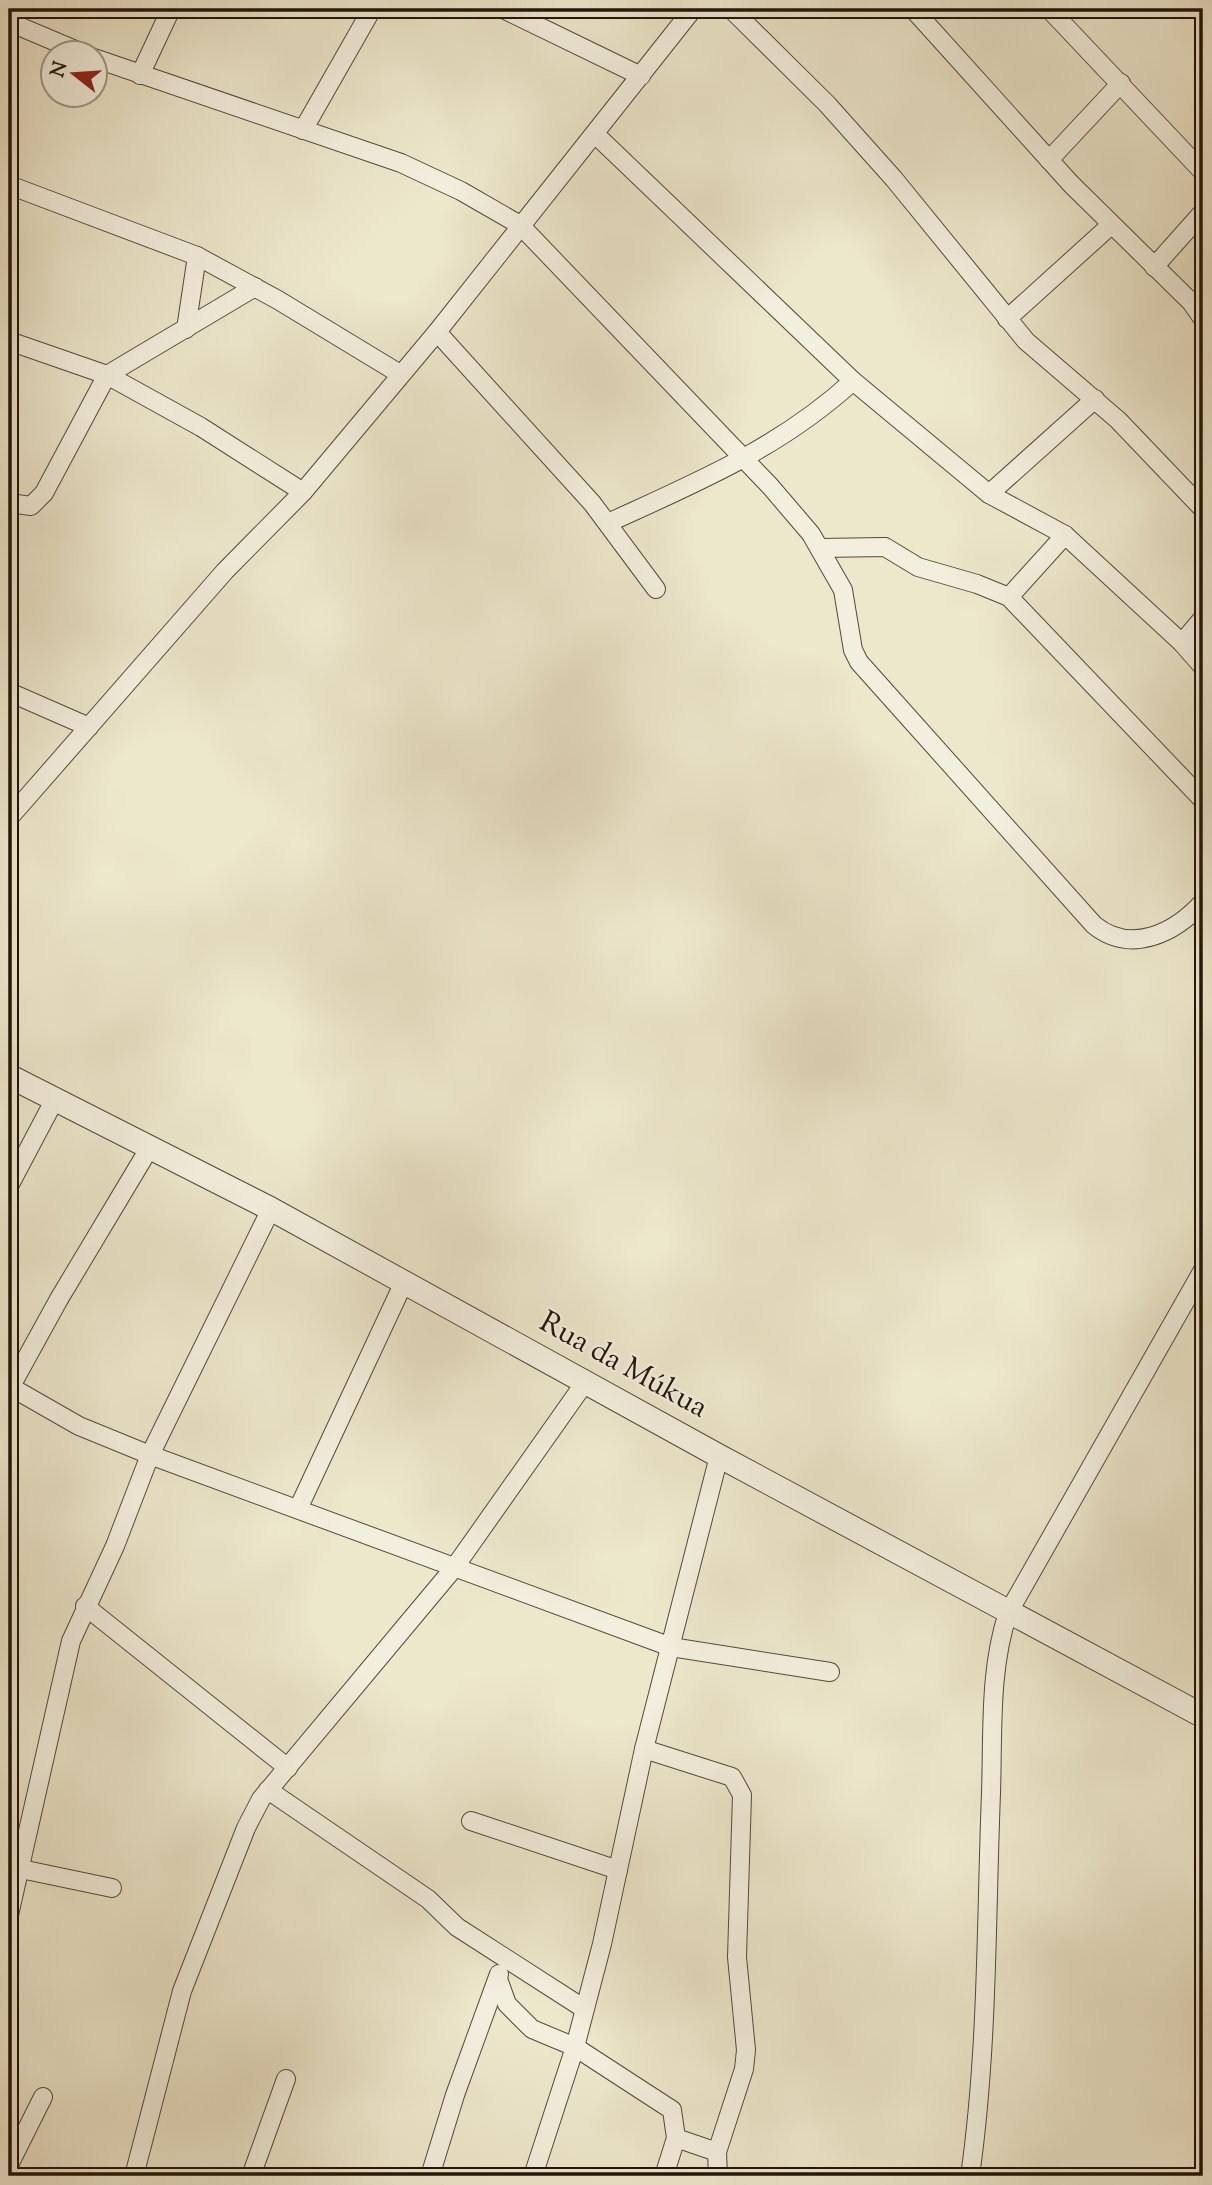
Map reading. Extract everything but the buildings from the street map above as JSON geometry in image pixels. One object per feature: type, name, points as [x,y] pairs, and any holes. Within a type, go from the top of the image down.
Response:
[{"type":"street","points":[[140,75],[171,9]]},
{"type":"street","points":[[303,130],[372,9]]},
{"type":"street","points":[[503,9],[641,76]]},
{"type":"street","points":[[9,818],[225,571],[303,492],[437,332],[520,225],[596,135],[693,9]]},
{"type":"street","points":[[731,9],[827,104],[886,169],[1026,341],[1131,432],[1203,509]]},
{"type":"street","points":[[913,9],[1049,160],[1203,319]]},
{"type":"street","points":[[1049,9],[1203,172]]},
{"type":"street","points":[[9,22],[47,38]]},
{"type":"street","points":[[108,63],[401,163],[461,191],[520,225],[743,461],[770,486],[820,548],[843,590],[853,650],[859,662],[1094,925],[1118,939],[1140,940],[1174,927],[1203,902]]},
{"type":"street","points":[[1049,160],[1121,83]]},
{"type":"street","points":[[596,135],[853,381],[989,494],[1066,535],[1182,643],[1203,667]]},
{"type":"street","points":[[9,185],[197,256],[400,374]]},
{"type":"street","points":[[1154,267],[1203,212]]},
{"type":"street","points":[[1007,319],[1111,225]]},
{"type":"street","points":[[186,329],[197,256]]},
{"type":"street","points":[[9,503],[31,506],[44,493],[107,375],[255,288]]},
{"type":"street","points":[[437,332],[608,523],[656,589]]},
{"type":"street","points":[[9,341],[107,375],[191,421],[303,492]]},
{"type":"street","points":[[608,523],[743,461],[802,424],[853,381]]},
{"type":"street","points":[[989,494],[1095,399]]},
{"type":"street","points":[[1009,597],[1066,535]]},
{"type":"street","points":[[820,548],[886,547],[918,567],[977,584],[1009,597],[1203,800]]},
{"type":"street","points":[[1182,643],[1203,618]]},
{"type":"street","points":[[9,692],[89,727]]},
{"type":"street","name":"Rua da Múkua","points":[[9,1076],[271,1209],[719,1456],[1203,1716]]},
{"type":"street","points":[[9,1186],[55,1099]]},
{"type":"street","points":[[150,1147],[10,1387],[79,1426],[150,1455],[671,1647],[830,1672]]},
{"type":"street","points":[[9,1915],[63,1664],[85,1606],[115,1546],[150,1455],[271,1209]]},
{"type":"street","points":[[971,2176],[980,2060],[996,1683],[1002,1632],[1008,1613],[1203,1270]]},
{"type":"street","points":[[299,1509],[404,1282]]},
{"type":"street","points":[[134,2176],[182,1991],[246,1828],[268,1790],[454,1567],[586,1381]]},
{"type":"street","points":[[533,2176],[575,2046],[602,1944],[644,1749],[719,1456]]},
{"type":"street","points":[[85,1606],[288,1768]]},
{"type":"street","points":[[644,1749],[732,1777],[742,1795],[737,1957],[746,2050],[744,2069],[717,2152],[718,2176]]},
{"type":"street","points":[[268,1790],[428,1899],[457,1927],[583,2008]]},
{"type":"street","points":[[471,1821],[618,1870]]},
{"type":"street","points":[[21,1869],[112,1888]]},
{"type":"street","points":[[430,2176],[455,2095],[498,1979],[503,1957]]},
{"type":"street","points":[[498,1979],[516,2016],[532,2029],[575,2046],[672,2110],[677,2138],[664,2176]]},
{"type":"street","points":[[251,2176],[286,2079]]},
{"type":"street","points":[[9,2165],[43,2097]]},
{"type":"street","points":[[677,2138],[717,2152]]}]
